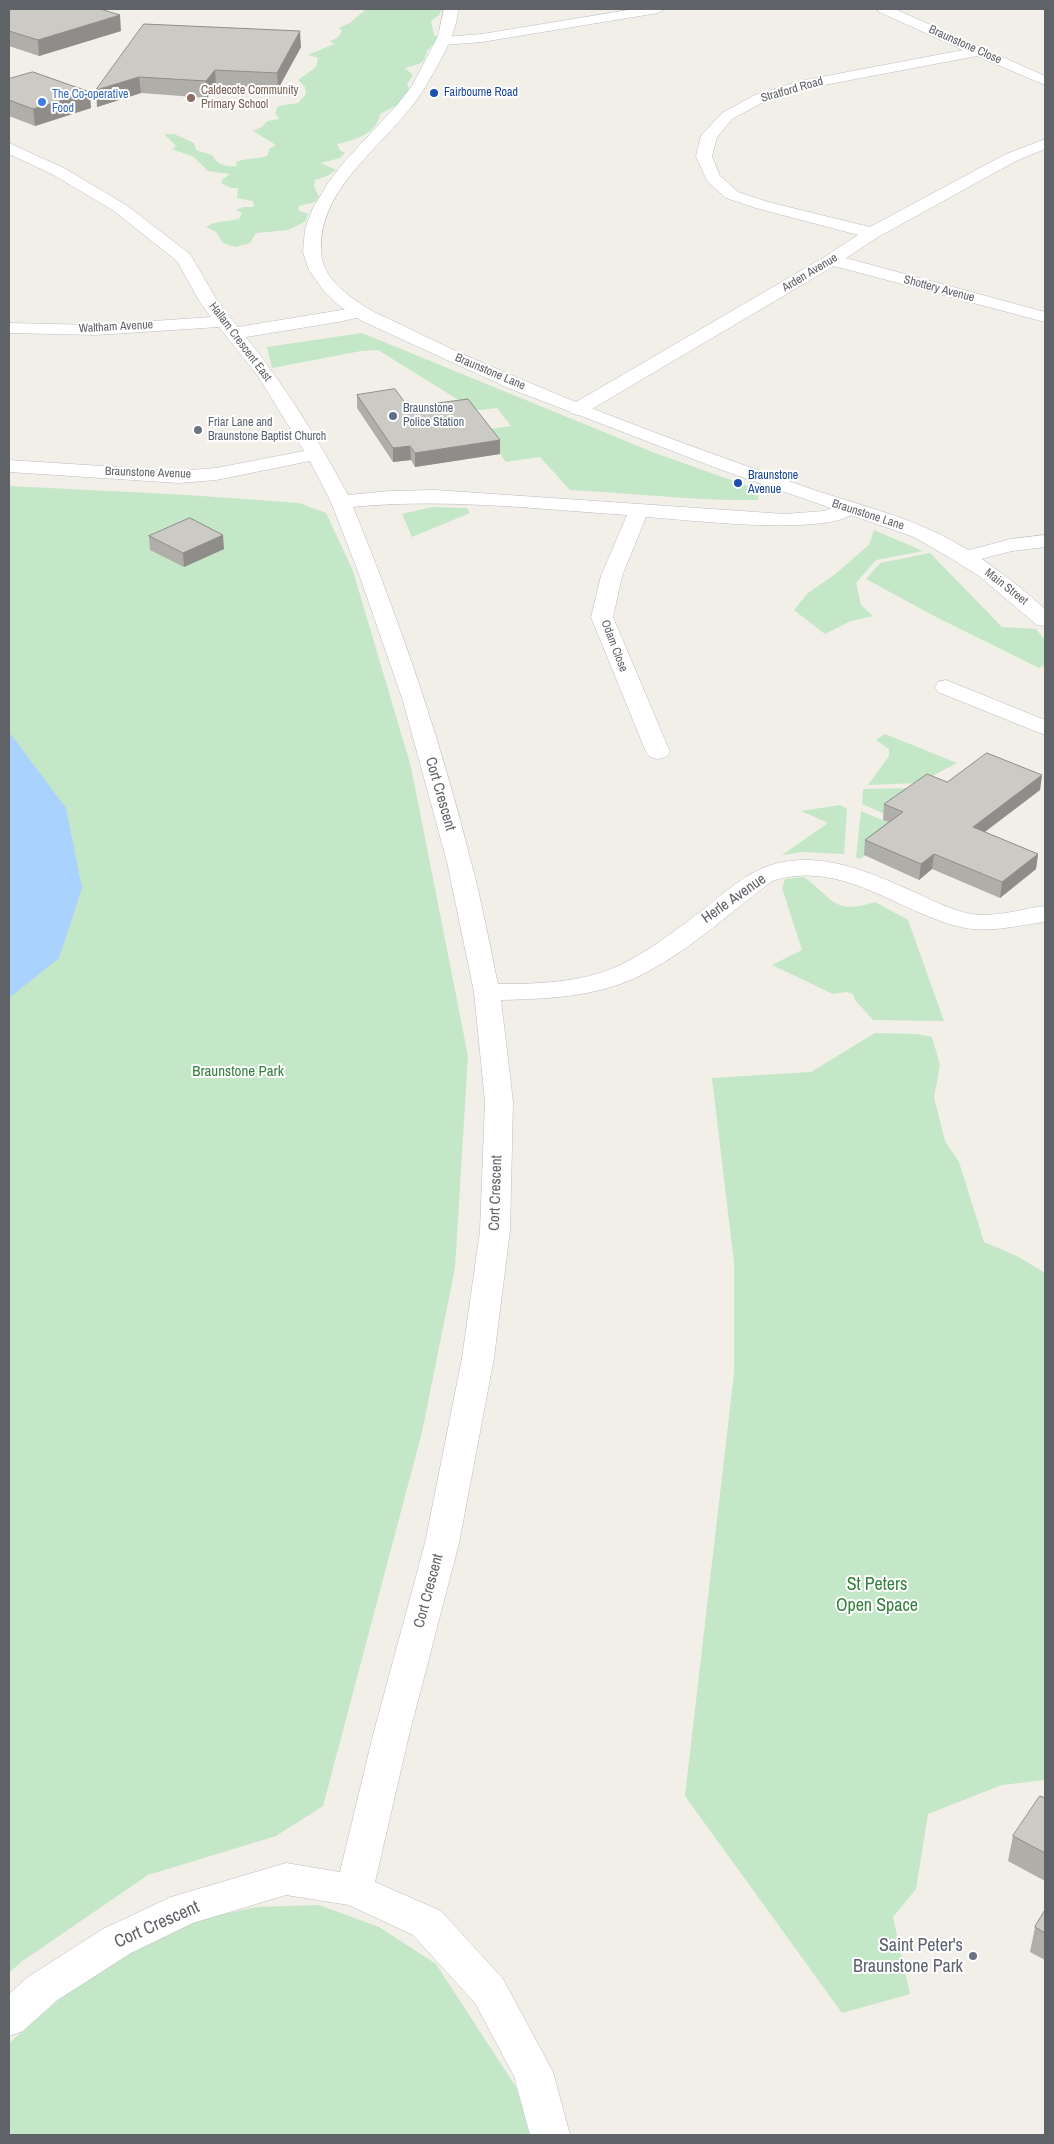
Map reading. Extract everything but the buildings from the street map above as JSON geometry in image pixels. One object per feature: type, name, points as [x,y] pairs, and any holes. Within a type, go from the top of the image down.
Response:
[{"type":"street","name":"Braunstone Lane","points":[[451,9],[451,18],[444,41],[416,92],[341,178],[321,206],[312,233],[315,268],[326,284],[359,312],[464,362],[578,409],[729,467],[848,509],[890,520],[923,534],[965,556]]},
{"type":"street","points":[[444,41],[482,38],[658,9]]},
{"type":"street","name":"Braunstone Close","points":[[884,9],[1045,81]]},
{"type":"street","name":"Stratford Road","points":[[872,233],[762,205],[732,195],[713,178],[704,156],[709,136],[727,116],[760,98],[800,85],[980,52]]},
{"type":"street","name":"Arden Avenue","points":[[578,409],[832,260],[872,233],[1010,158],[1045,144]]},
{"type":"street","name":"Hallam Crescent East","points":[[9,148],[58,171],[120,208],[184,258],[210,304],[266,374],[316,454],[341,502]]},
{"type":"street","name":"Shottery Avenue","points":[[832,260],[1045,317]]},
{"type":"street","name":"Waltham Avenue","points":[[9,328],[96,330],[229,327],[338,317],[359,312]]},
{"type":"street","name":"Braunstone Avenue","points":[[9,466],[179,477],[216,474],[316,454]]},
{"type":"street","points":[[341,502],[390,497],[435,496],[785,520],[827,517],[848,509]]},
{"type":"street","name":"Cort Crescent","points":[[341,502],[370,574],[414,701],[459,862],[487,992],[499,1102],[496,1231],[478,1358],[442,1543],[391,1734],[354,1890]]},
{"type":"street","name":"Odam Close","points":[[639,510],[610,580],[603,602],[602,617],[658,752]]},
{"type":"street","points":[[965,556],[1011,545],[1045,541]]},
{"type":"street","name":"Main Street","points":[[965,556],[1009,588],[1045,620]]},
{"type":"street","points":[[946,687],[1045,728]]},
{"type":"street","name":"Herle Avenue","points":[[487,992],[540,992],[585,985],[625,973],[671,945],[763,876],[777,870],[795,867],[814,867],[848,872],[942,914],[976,922],[1045,914]]},
{"type":"street","name":"Cort Crescent","points":[[9,2019],[42,1989],[117,1941],[184,1909],[286,1879],[354,1890],[427,1923],[489,1991],[533,2072],[550,2135]]},
{"type":"green space","points":[[362,9],[442,9],[439,15],[431,21],[434,35],[438,38],[427,51],[424,60],[419,64],[405,68],[413,75],[407,84],[410,91],[401,103],[380,114],[378,121],[369,131],[350,141],[337,144],[340,150],[345,153],[340,158],[321,163],[336,170],[327,176],[315,180],[314,186],[319,197],[315,202],[299,206],[298,210],[308,214],[306,221],[288,230],[256,233],[250,243],[235,247],[223,243],[216,232],[206,227],[218,222],[239,219],[242,213],[236,210],[243,207],[254,207],[253,201],[237,198],[238,188],[231,188],[222,184],[222,180],[230,174],[208,171],[194,157],[172,149],[176,146],[164,134],[174,134],[194,143],[196,150],[212,155],[217,162],[226,166],[237,166],[236,162],[267,156],[269,149],[276,145],[253,131],[262,127],[267,121],[279,119],[275,113],[278,106],[298,103],[306,94],[305,87],[298,80],[316,67],[318,58],[308,55],[334,44],[330,41],[337,38],[342,31],[339,28],[350,23],[365,10]]},
{"type":"green space","points":[[362,333],[655,453],[759,490],[758,500],[687,498],[570,490],[540,457],[506,462],[482,430],[511,426],[497,408],[473,409],[378,350],[361,351],[272,368],[267,347]]},
{"type":"green space","name":"Braunstone Park","points":[[9,486],[299,503],[326,513],[353,571],[411,767],[468,1056],[455,1268],[422,1432],[323,1806],[276,1836],[148,1875],[21,1962],[9,1973]]},
{"type":"green space","points":[[432,507],[467,508],[470,513],[412,537],[402,514]]},
{"type":"green space","points":[[874,530],[923,551],[876,560],[856,583],[861,605],[873,616],[851,621],[825,634],[794,610],[808,593],[834,575],[869,545]]},
{"type":"green space","points":[[930,553],[1002,627],[1036,629],[1045,640],[1045,665],[1039,668],[936,617],[866,579],[880,563]]},
{"type":"green space","points":[[885,734],[957,763],[919,783],[868,785],[889,756],[889,749],[876,740]]},
{"type":"green space","points":[[915,788],[889,816],[862,804],[863,789]]},
{"type":"green space","points":[[840,805],[847,809],[844,854],[804,852],[782,855],[828,823],[801,811]]},
{"type":"green space","points":[[861,811],[901,828],[860,859],[856,857]]},
{"type":"green space","points":[[804,877],[835,903],[842,906],[861,906],[875,902],[908,920],[944,1021],[873,1020],[855,1000],[853,994],[846,992],[833,994],[772,965],[802,950],[782,888],[785,879]]},
{"type":"green space","name":"St Peters Open Space","points":[[875,1033],[917,1034],[932,1037],[940,1065],[934,1097],[945,1141],[959,1162],[984,1242],[1017,1256],[1045,1273],[1045,1780],[1002,1785],[928,1814],[916,1889],[893,1917],[910,1994],[842,2013],[685,1796],[734,1373],[734,1263],[712,1078],[811,1072]]},
{"type":"green space","points":[[319,1905],[379,1927],[436,1964],[516,2087],[530,2135],[9,2135],[9,2043],[92,1971],[179,1923],[257,1907]]},
{"type":"water","points":[[9,732],[66,808],[82,888],[59,958],[9,998]]},
{"type":"place","name":"Fairbourne Road","points":[[434,93]]},
{"type":"place","name":"Caldecote Community Primary School","points":[[191,98]]},
{"type":"place","name":"The Co-operative Food","points":[[42,102]]},
{"type":"place","name":"Braunstone Police Station","points":[[393,416]]},
{"type":"place","name":"Friar Lane and Braunstone Baptist Church","points":[[198,430]]},
{"type":"place","name":"Braunstone Avenue","points":[[738,483]]},
{"type":"place","name":"Saint Peter's Braunstone Park","points":[[973,1956]]}]
